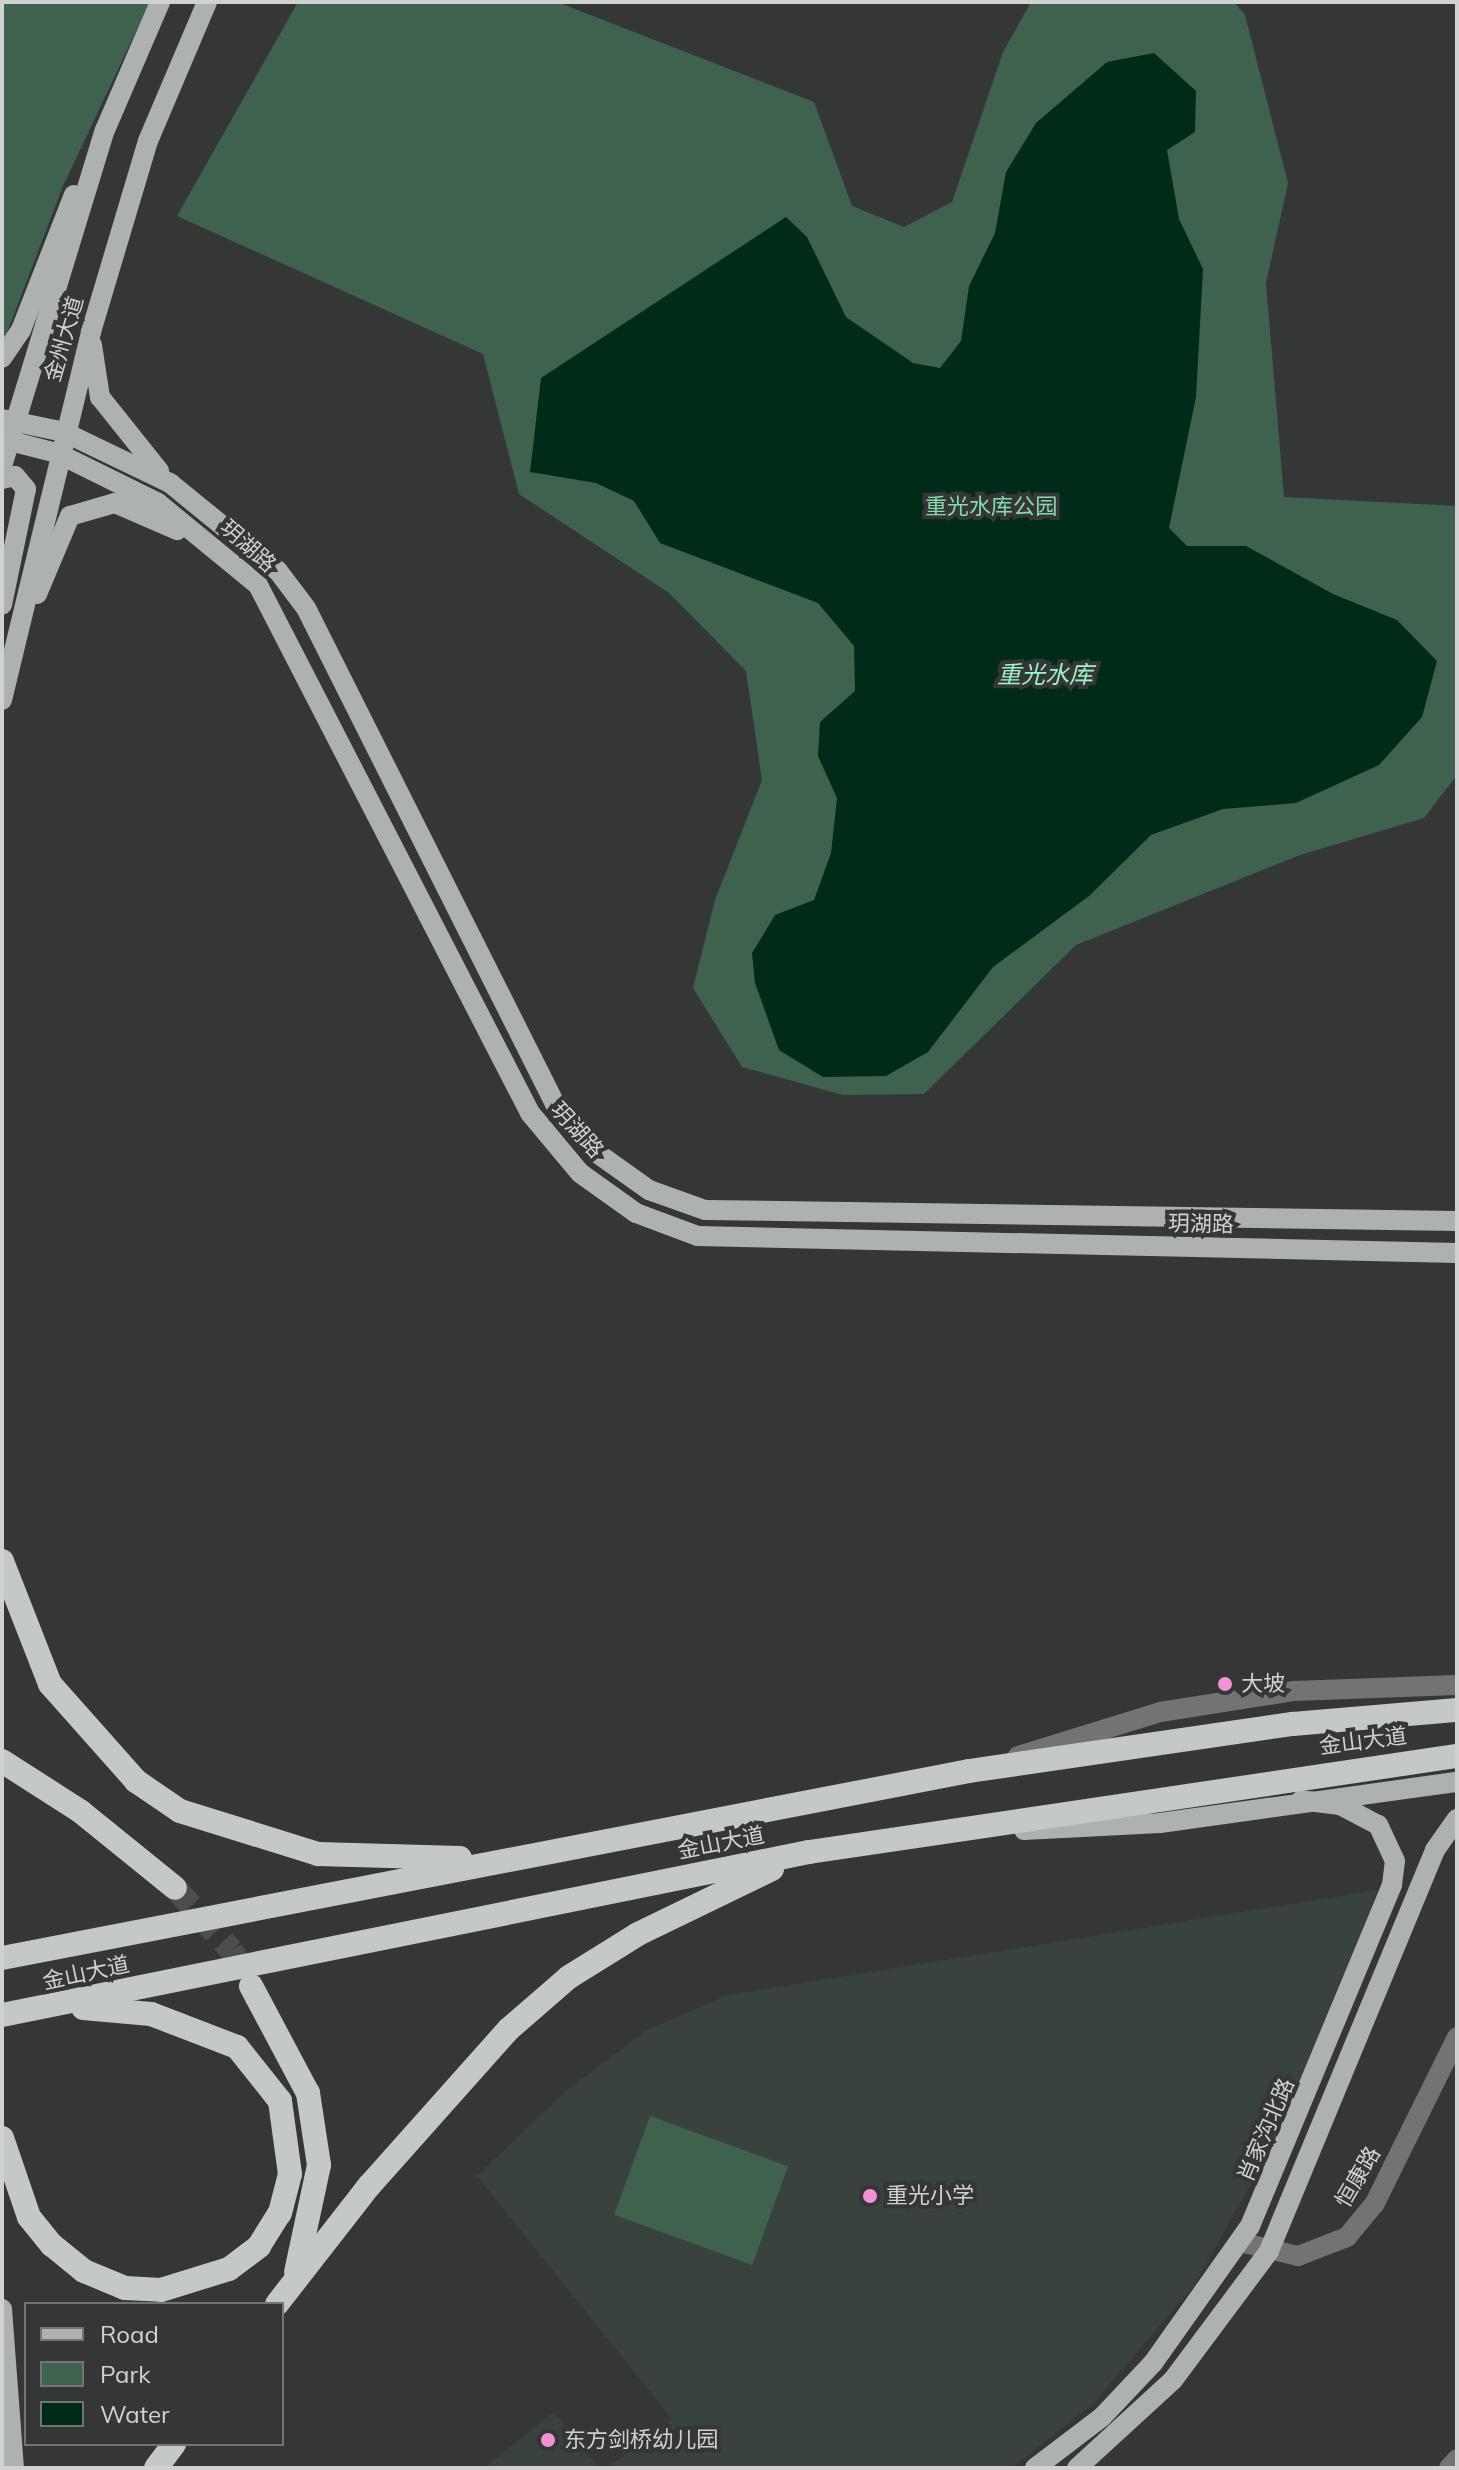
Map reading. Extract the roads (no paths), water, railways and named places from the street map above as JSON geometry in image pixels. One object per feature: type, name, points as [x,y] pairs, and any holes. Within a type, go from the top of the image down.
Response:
[{"type":"highway","points":[[2,1561],[50,1684],[136,1781],[180,1811],[318,1854],[514,1858]]},
{"type":"highway","name":"金山大道","points":[[14,1956],[969,1771],[1293,1724],[1457,1710]]},
{"type":"highway","name":"金山大道","points":[[2,2015],[809,1852],[980,1832],[1300,1774],[1457,1756]]},
{"type":"highway","points":[[2,1761],[80,1811],[175,1888]]},
{"type":"highway","points":[[279,2302],[472,2066],[569,1977],[638,1934],[809,1852]]},
{"type":"highway","points":[[251,1986],[308,2093],[319,2165],[294,2282]]},
{"type":"highway","points":[[2,2138],[29,2217],[44,2236],[84,2271],[125,2288],[161,2290],[229,2269],[259,2246],[280,2213],[290,2174],[280,2101],[237,2047],[151,2014],[57,2005]]},
{"type":"highway","points":[[156,2468],[172,2446]]},
{"type":"main road","name":"金州大道","points":[[2,466],[7,430],[105,130],[160,2]]},
{"type":"main road","name":"金州大道","points":[[2,700],[57,453],[91,332],[148,141],[207,2]]},
{"type":"main road","points":[[2,358],[105,130]]},
{"type":"main road","points":[[91,332],[100,397],[132,445],[170,483]]},
{"type":"main road","name":"玥湖路","points":[[7,430],[64,432],[170,483],[247,539],[306,608],[555,1104],[597,1153],[649,1190],[705,1210],[1457,1221]]},
{"type":"main road","name":"玥湖路","points":[[7,430],[158,503],[227,556],[282,621],[530,1113],[580,1173],[636,1213],[698,1236],[1457,1253]]},
{"type":"main road","points":[[2,479],[15,476],[26,489],[2,605]]},
{"type":"main road","points":[[16,646],[59,538],[81,512],[115,503],[138,509],[227,556]]},
{"type":"main road","points":[[980,1832],[1160,1823],[1301,1800],[1457,1782]]},
{"type":"main road","name":"肖家沟北路","points":[[1035,2468],[1102,2417],[1153,2363],[1240,2242],[1291,2135],[1395,1861],[1378,1825],[1361,1813],[1301,1800]]},
{"type":"main road","points":[[1077,2468],[1173,2380],[1269,2251],[1435,1850],[1457,1819]]},
{"type":"main road","points":[[2,2309],[14,2468]]},
{"type":"street","points":[[969,1771],[1160,1712],[1294,1691],[1457,1685]]},
{"type":"street","name":"恒康路","points":[[1240,2242],[1269,2251],[1315,2255],[1362,2221],[1457,2037]]},
{"type":"street","points":[[1449,2468],[1457,2459]]},
{"type":"water","name":"重光水库","points":[[1154,53],[1196,91],[1195,132],[1167,150],[1179,219],[1203,269],[1196,397],[1169,528],[1187,546],[1246,546],[1333,594],[1397,620],[1437,661],[1422,717],[1379,765],[1296,803],[1223,809],[1151,835],[1089,896],[993,967],[928,1052],[886,1076],[823,1077],[779,1050],[755,983],[752,953],[775,915],[814,900],[831,853],[837,798],[818,756],[820,722],[855,691],[854,646],[818,603],[660,543],[634,501],[596,483],[530,472],[541,378],[786,217],[807,237],[846,317],[913,363],[940,368],[961,341],[969,286],[995,233],[1006,172],[1036,123],[1107,62]]},
{"type":"tunnel","points":[[175,1888],[231,1950],[250,1984]]},
{"type":"place","name":"大坡","points":[[1225,1684]]},
{"type":"place","name":"重光小学","points":[[870,2196]]},
{"type":"place","name":"东方剑桥幼儿园","points":[[548,2440]]},
{"type":"park label","name":"重光水库公园","points":[[991,507]]}]
